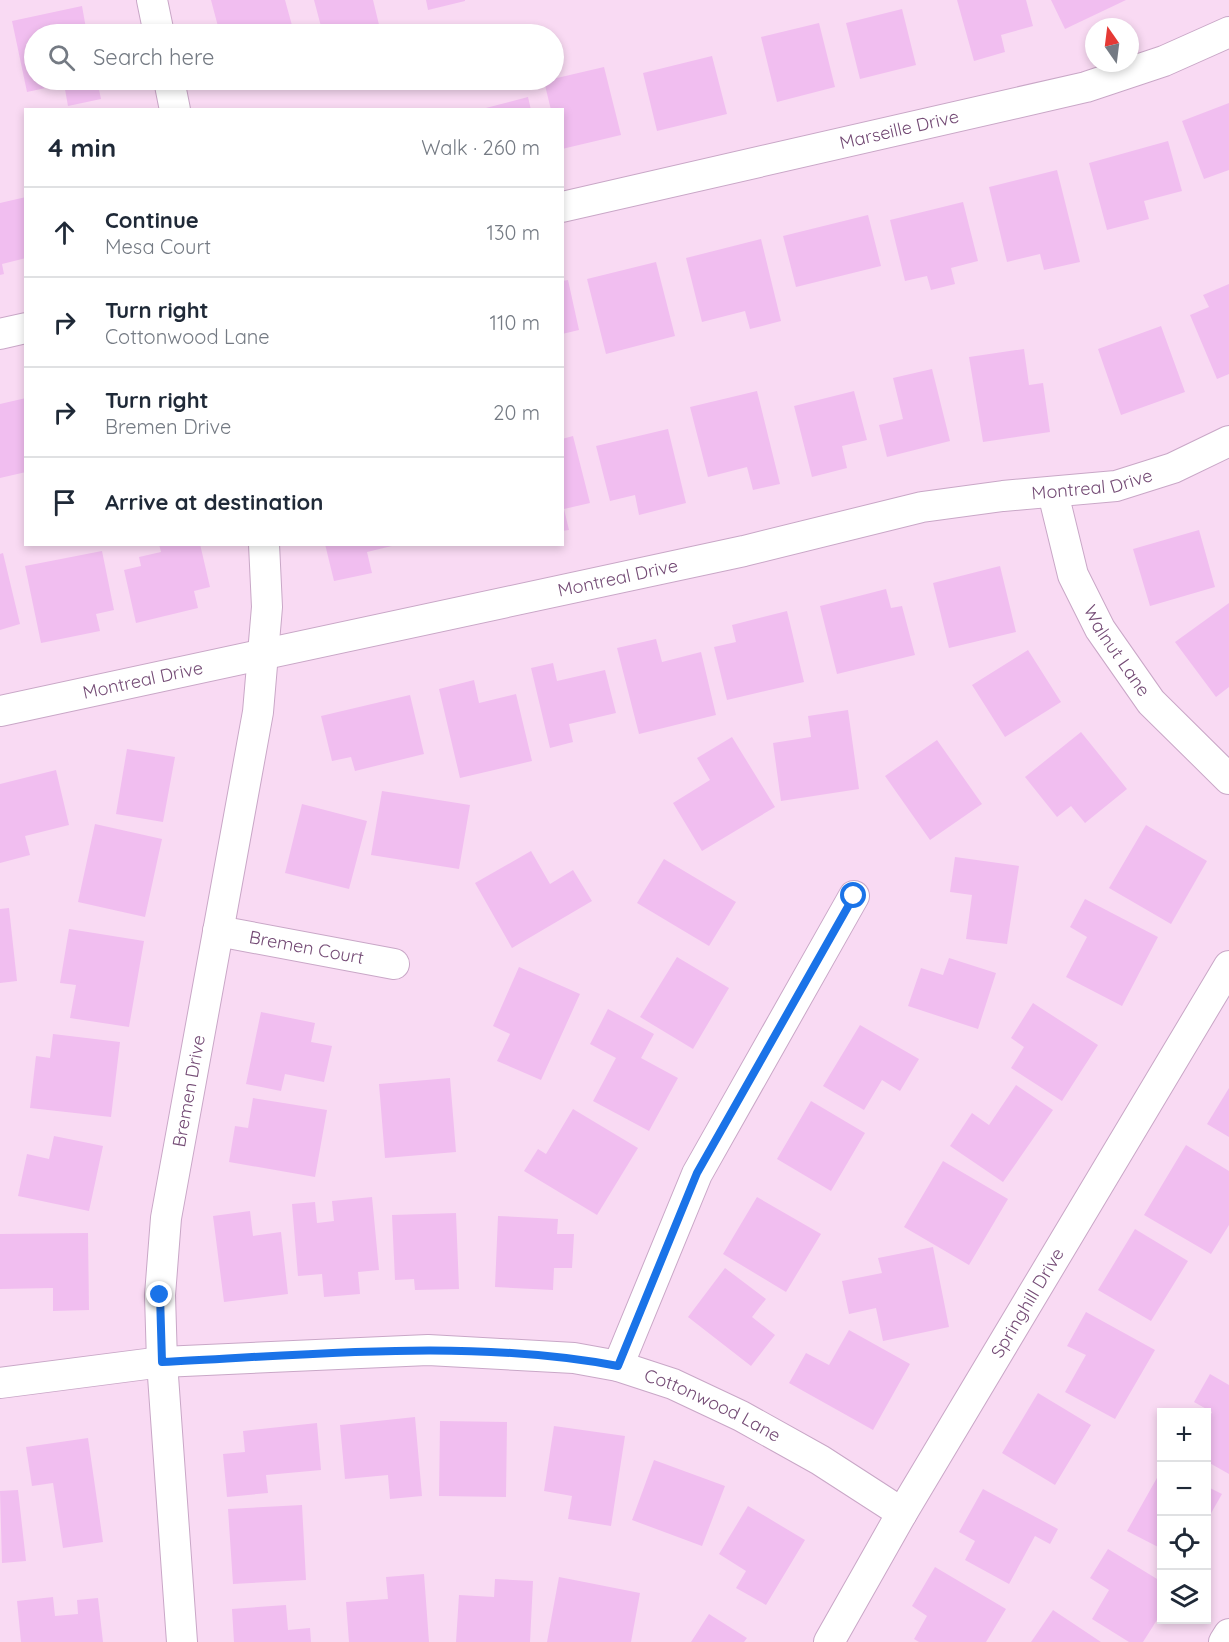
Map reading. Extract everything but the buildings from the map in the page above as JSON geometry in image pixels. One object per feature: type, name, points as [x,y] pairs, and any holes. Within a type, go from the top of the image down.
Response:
[{"type":"street","points":[[152,0],[157,24]]},
{"type":"street","name":"Marseille Drive","points":[[564,207],[1086,87],[1164,62],[1229,32]]},
{"type":"street","points":[[171,90],[175,108]]},
{"type":"street","points":[[0,334],[24,328]]},
{"type":"street","name":"Montreal Drive","points":[[0,711],[744,551],[922,507],[1003,496],[1116,486],[1173,468],[1229,441]]},
{"type":"street","name":"Walnut Lane","points":[[1053,493],[1073,575],[1100,629],[1151,702],[1229,780]]},
{"type":"street","name":"Bremen Drive","points":[[182,1642],[162,1362],[160,1295],[166,1218],[258,712],[267,608],[264,546]]},
{"type":"street","points":[[618,1366],[697,1173],[854,896]]},
{"type":"street","name":"Bremen Court","points":[[218,931],[394,964]]},
{"type":"street","name":"Springhill Drive","points":[[829,1642],[902,1513],[1229,966]]},
{"type":"street","name":"Cottonwood Lane","points":[[0,1383],[162,1362],[428,1350],[574,1358],[618,1366],[673,1384],[741,1416],[820,1460],[902,1513]]},
{"type":"street","points":[[1224,1642],[1229,1634]]},
{"type":"shaded area","points":[[0,0],[1229,0],[1229,1642],[0,1642]]},
{"type":"route","points":[[160,1295],[162,1362],[428,1350],[574,1358],[618,1366],[697,1173],[854,896]]}]
